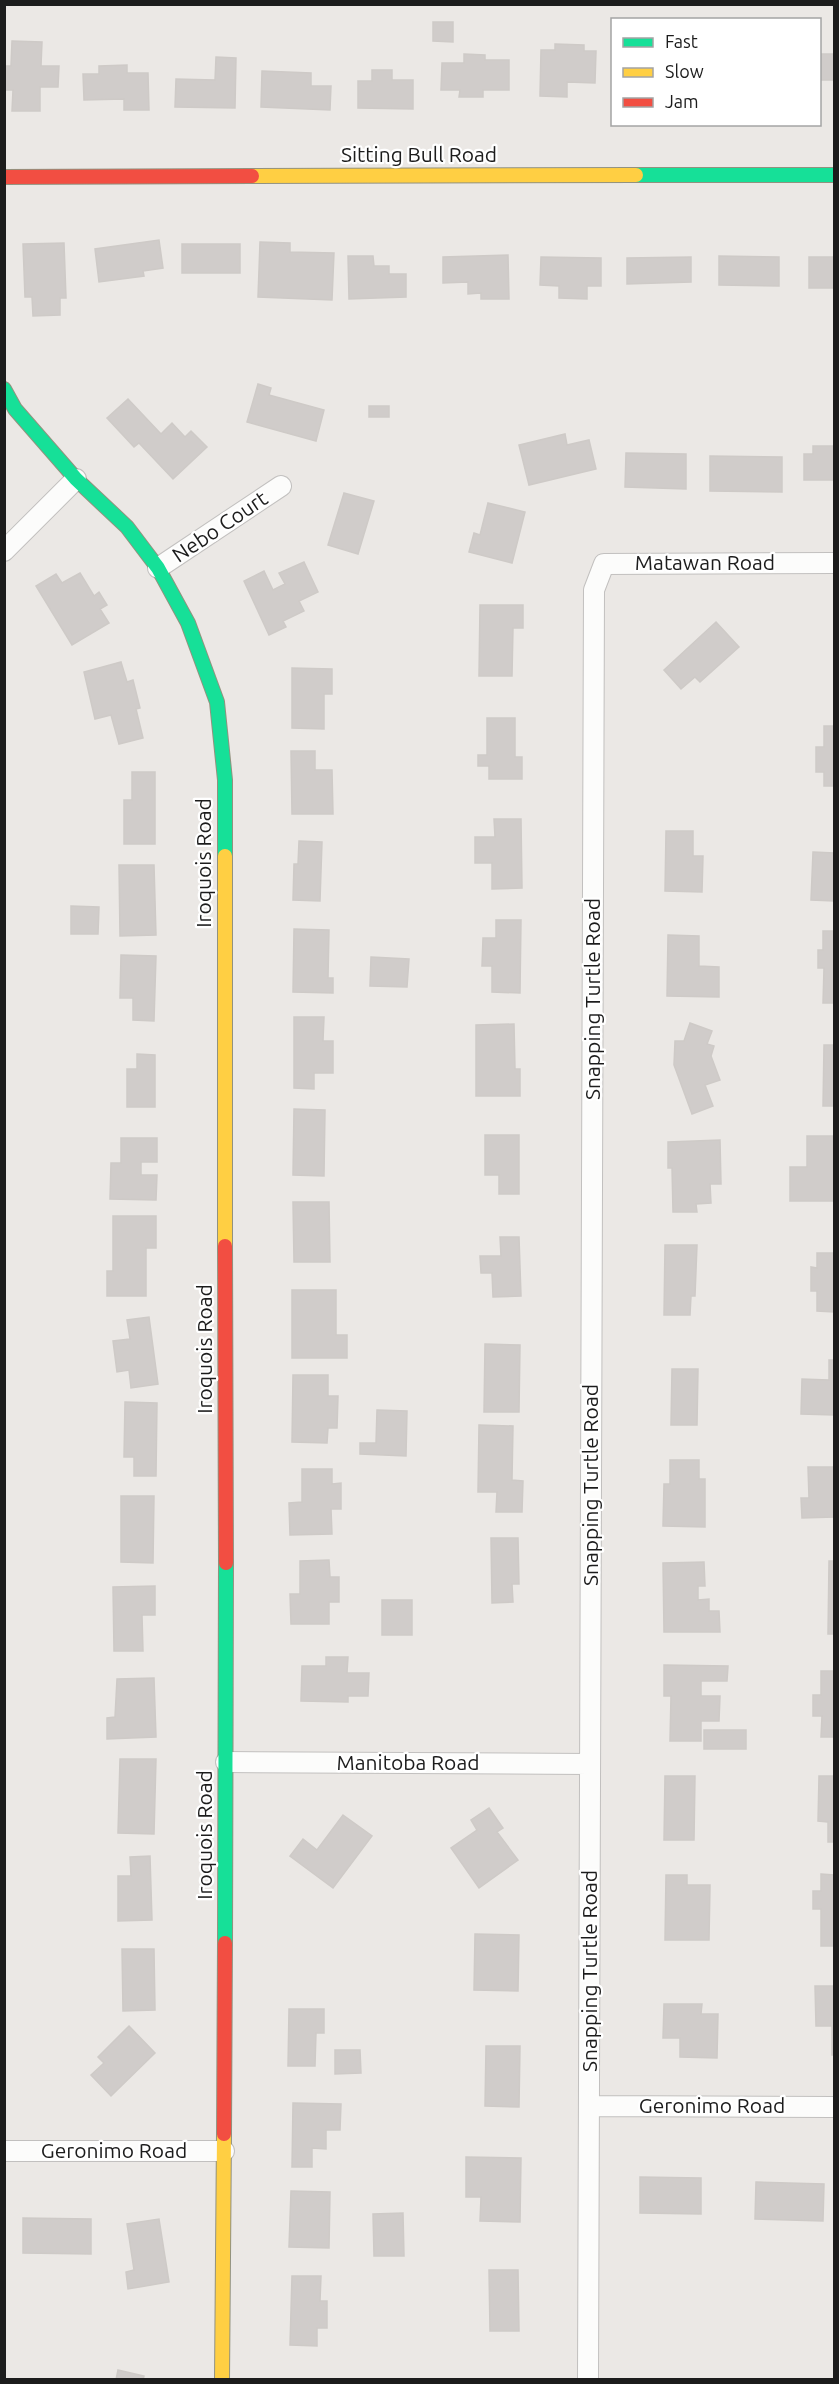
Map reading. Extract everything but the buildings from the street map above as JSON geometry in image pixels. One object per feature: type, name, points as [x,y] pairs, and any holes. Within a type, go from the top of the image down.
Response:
[{"type":"street","name":"Sitting Bull Road","points":[[4,177],[834,175]]},
{"type":"street","name":"Iroquois Road","points":[[4,389],[15,409],[76,480],[127,527],[158,568],[188,623],[217,702],[225,780],[226,1762],[222,2379]]},
{"type":"street","points":[[4,551],[76,480]]},
{"type":"street","name":"Nebo Court","points":[[158,568],[281,486]]},
{"type":"street","name":"Matawan Road","points":[[594,590],[604,564],[834,563]]},
{"type":"street","name":"Snapping Turtle Road","points":[[588,2379],[594,590]]},
{"type":"street","name":"Manitoba Road","points":[[226,1762],[590,1764]]},
{"type":"street","name":"Geronimo Road","points":[[590,2106],[834,2107]]},
{"type":"street","name":"Geronimo Road","points":[[4,2151],[224,2151]]},
{"type":"traffic: fast","points":[[636,175],[834,175]]},
{"type":"traffic: fast","points":[[4,389],[15,409],[76,479],[127,527],[158,568],[188,623],[217,702],[225,780],[225,856]]},
{"type":"traffic: fast","points":[[225,1943],[226,1563]]},
{"type":"traffic: slow","points":[[252,176],[636,175]]},
{"type":"traffic: slow","points":[[225,856],[225,1246]]},
{"type":"traffic: slow","points":[[222,2380],[224,2134]]},
{"type":"traffic: jam","points":[[4,177],[252,176]]},
{"type":"traffic: jam","points":[[225,1246],[226,1563]]},
{"type":"traffic: jam","points":[[224,2134],[225,1943]]}]
